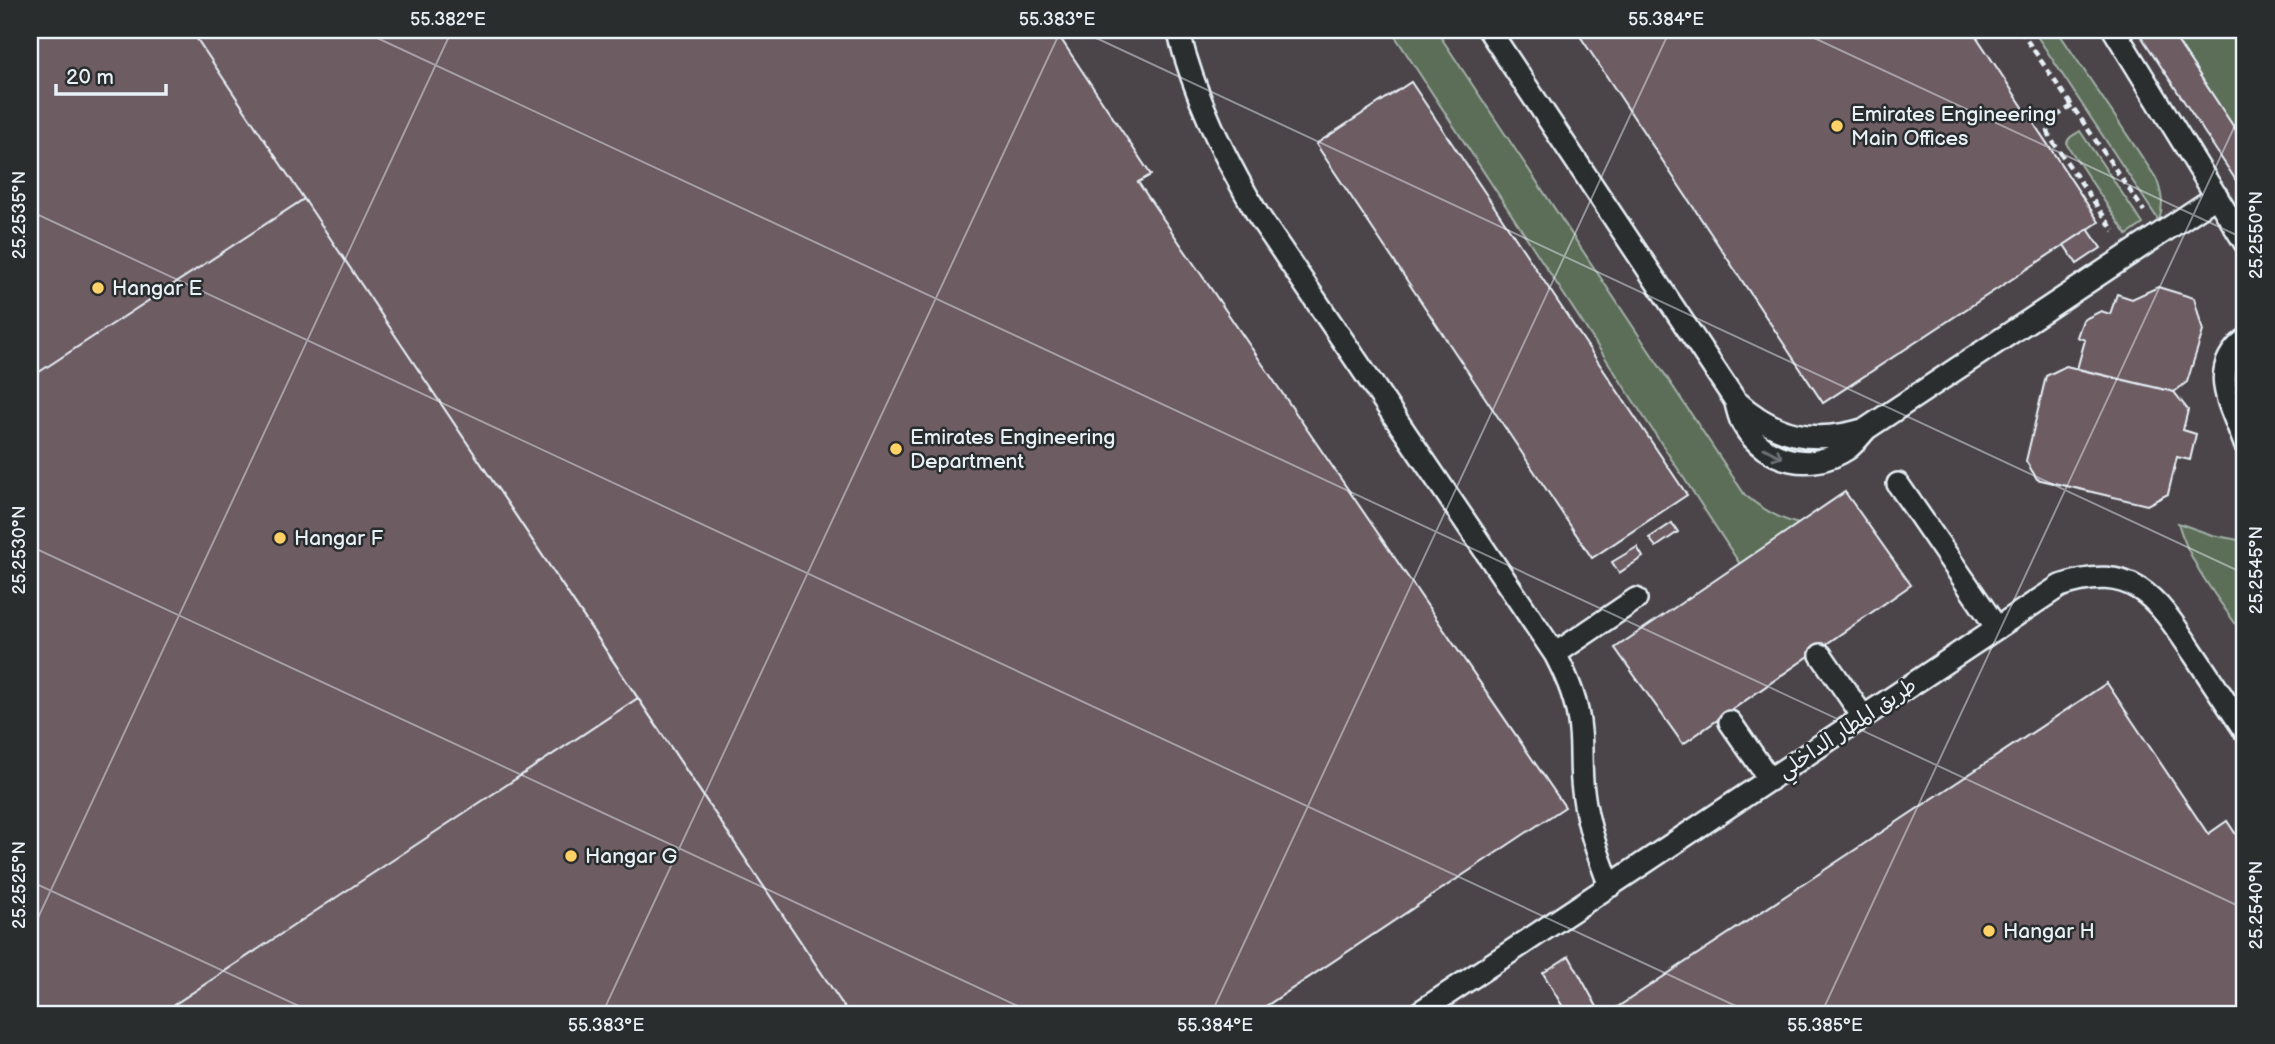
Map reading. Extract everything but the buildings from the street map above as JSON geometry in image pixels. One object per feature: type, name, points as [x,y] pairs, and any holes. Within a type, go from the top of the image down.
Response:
[{"type":"lane","points":[[1178,30],[1202,109],[1227,161],[1258,215],[1555,654],[1569,680],[1580,733],[1583,794],[1590,828],[1610,886]]},
{"type":"lane","points":[[1489,30],[1735,400],[1742,424],[1758,444],[1778,458],[1803,463],[1828,459],[1850,448],[1866,429],[2217,196]]},
{"type":"lane","points":[[2115,30],[2245,243]]},
{"type":"lane","points":[[2245,340],[2231,354],[2225,370],[2224,388],[2245,444]]},
{"type":"lane","points":[[1898,484],[1997,628]]},
{"type":"lane","name":"طريق المطار الداخلي","points":[[1417,1014],[2060,586],[2084,578],[2110,578],[2142,589],[2164,610],[2245,730]]},
{"type":"lane","points":[[1555,654],[1636,598]]},
{"type":"lane","points":[[1821,655],[1864,718]]},
{"type":"lane","points":[[1730,722],[1770,780]]},
{"type":"path","points":[[2020,30],[2159,234]]},
{"type":"path","points":[[2072,106],[2052,119],[2049,131],[2051,139],[2130,253]]},
{"type":"shaded area","points":[[30,30],[2170,30],[2245,144],[2245,1014],[30,1014]]},
{"type":"green space","points":[[1391,30],[1436,30],[1745,495],[1770,513],[1799,524],[1740,564]]},
{"type":"green space","points":[[2033,30],[2057,30],[2156,178],[2162,199],[2159,221]]},
{"type":"green space","points":[[2170,30],[2245,30],[2245,144]]},
{"type":"green space","points":[[2080,131],[2143,224],[2127,235],[2067,145],[2070,138]]},
{"type":"green space","points":[[2178,523],[2212,535],[2244,541],[2245,637],[2198,569]]},
{"type":"place","name":"Emirates Engineering Main Offices","points":[[1837,126]]},
{"type":"place","name":"Hangar E","points":[[98,288]]},
{"type":"place","name":"Emirates Engineering Department","points":[[896,449]]},
{"type":"place","name":"Hangar F","points":[[280,538]]},
{"type":"place","name":"Hangar G","points":[[571,856]]},
{"type":"place","name":"Hangar H","points":[[1989,931]]}]
